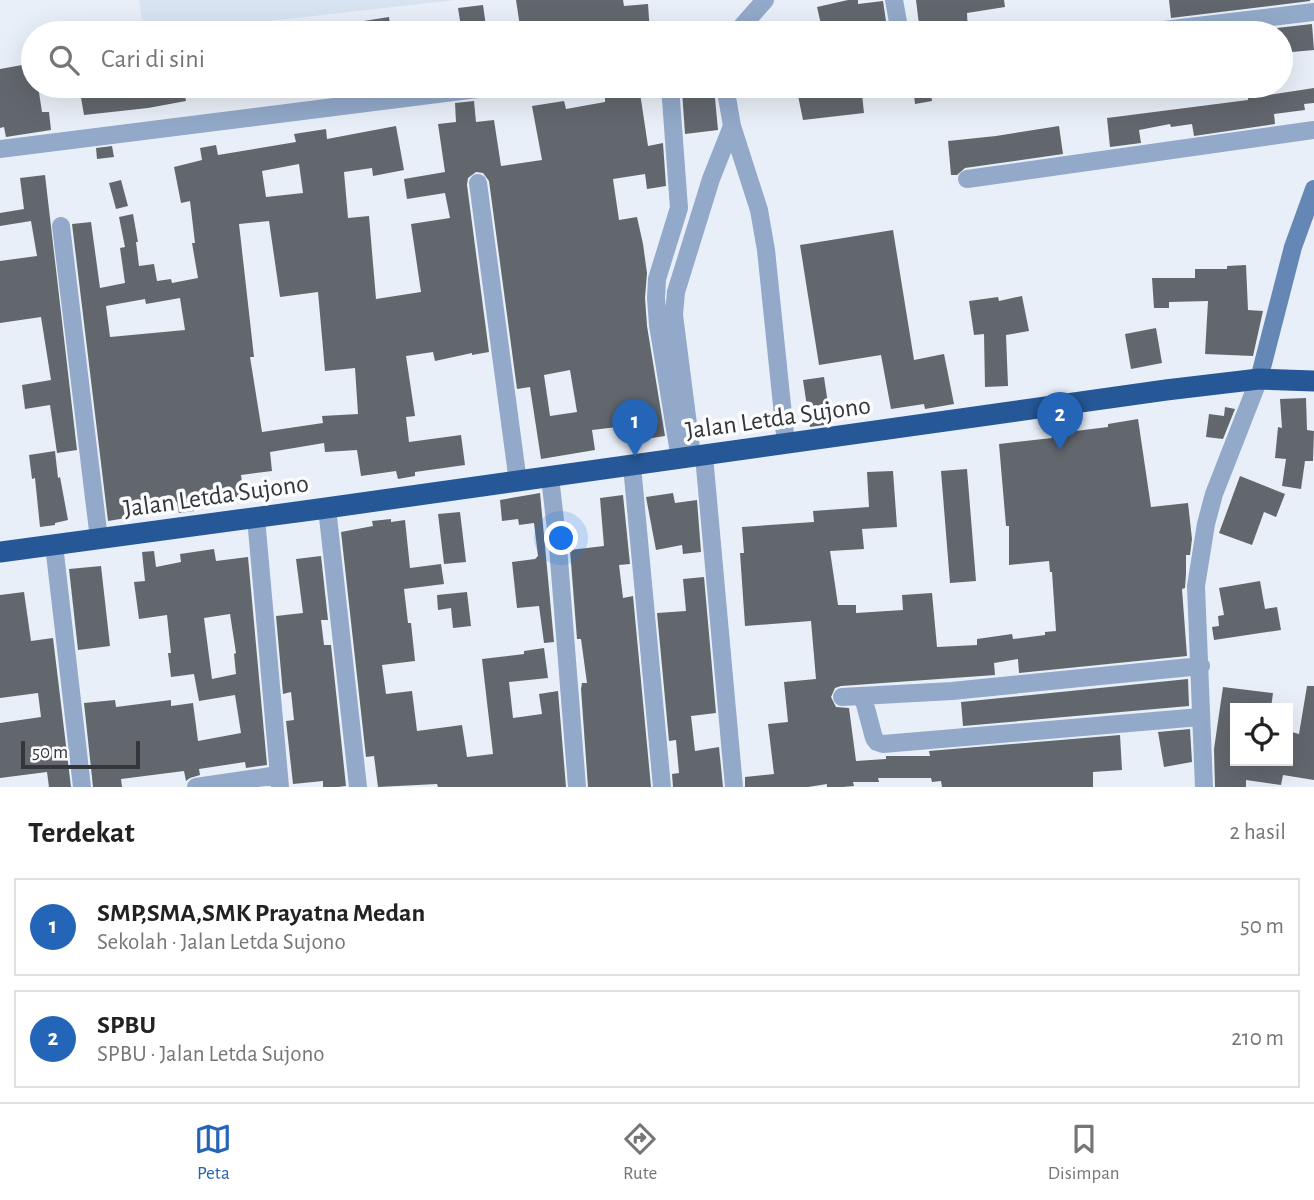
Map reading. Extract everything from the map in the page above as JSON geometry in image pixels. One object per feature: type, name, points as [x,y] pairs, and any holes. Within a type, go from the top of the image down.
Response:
[{"type":"highway","name":"Jalan Letda Sujono","points":[[0,552],[1166,390],[1259,379],[1309,380]]},
{"type":"street","points":[[747,21],[765,0]]},
{"type":"street","points":[[894,0],[898,21]]},
{"type":"street","points":[[1239,21],[1314,12]]},
{"type":"street","points":[[0,149],[406,98]]},
{"type":"street","points":[[671,98],[679,208],[657,279],[656,298],[658,325],[691,454]]},
{"type":"street","points":[[727,98],[732,126],[756,202],[766,250],[786,444]]},
{"type":"street","points":[[732,126],[710,179],[676,292],[674,315],[734,787]]},
{"type":"street","points":[[967,179],[1314,130]]},
{"type":"street","points":[[478,183],[518,482]]},
{"type":"street","points":[[1204,787],[1196,586],[1206,524],[1214,494],[1259,379],[1293,247],[1314,189]]},
{"type":"street","points":[[61,226],[99,539]]},
{"type":"street","points":[[632,466],[662,787]]},
{"type":"street","points":[[550,477],[578,787]]},
{"type":"street","points":[[327,508],[358,787]]},
{"type":"street","points":[[196,787],[279,781],[256,518]]},
{"type":"street","points":[[54,545],[82,787]]},
{"type":"street","points":[[842,697],[952,691],[1200,666]]},
{"type":"street","points":[[863,697],[874,738],[884,744],[1200,717]]},
{"type":"shaded area","points":[[139,0],[456,0],[270,21],[142,21]]},
{"type":"building","points":[[516,0],[623,0],[624,6],[648,4],[649,21],[519,21]]},
{"type":"building","points":[[848,0],[858,0],[858,4],[883,1],[886,21],[820,21],[817,7]]},
{"type":"building","points":[[916,0],[1004,0],[1005,7],[967,13],[967,21],[919,21]]},
{"type":"building","points":[[1169,0],[1310,0],[1310,1],[1171,18]]},
{"type":"building","points":[[483,5],[485,21],[460,21],[458,8]]},
{"type":"building","points":[[389,17],[390,21],[364,21]]},
{"type":"building","points":[[1312,24],[1314,50],[1293,52],[1293,26]]},
{"type":"building","points":[[21,65],[21,98],[40,98],[42,112],[49,112],[51,130],[6,137],[4,127],[0,128],[0,69]]},
{"type":"building","points":[[1314,88],[1314,103],[1304,104],[1305,110],[1274,114],[1275,124],[1194,136],[1192,124],[1171,127],[1170,124],[1139,130],[1141,143],[1110,147],[1107,118],[1248,98],[1293,98],[1293,91]]},
{"type":"building","points":[[81,98],[185,98],[186,101],[148,108],[84,115]]},
{"type":"building","points":[[605,98],[641,98],[648,146],[663,143],[666,186],[647,189],[645,174],[613,179],[619,220],[637,217],[643,244],[647,273],[647,326],[665,436],[645,439],[642,424],[592,430],[595,450],[541,459],[530,387],[517,389],[489,181],[483,173],[476,172],[468,178],[467,185],[489,352],[435,361],[433,352],[406,356],[415,416],[406,417],[409,442],[461,435],[465,465],[415,472],[415,476],[398,479],[396,471],[361,476],[357,450],[325,452],[324,443],[270,452],[272,471],[241,475],[244,499],[193,506],[194,511],[179,513],[177,502],[149,505],[149,508],[131,511],[132,517],[108,521],[72,224],[91,222],[100,288],[125,283],[120,248],[125,247],[119,217],[133,214],[139,266],[154,264],[157,281],[171,279],[172,283],[198,278],[192,243],[195,243],[190,201],[181,203],[174,167],[202,160],[200,148],[216,145],[218,155],[296,142],[294,134],[326,129],[327,139],[396,126],[404,170],[373,176],[372,168],[344,172],[348,218],[369,216],[376,299],[421,292],[411,224],[450,218],[445,193],[407,199],[404,179],[445,172],[438,124],[456,122],[455,103],[474,101],[476,122],[494,120],[501,166],[542,160],[532,106],[564,101],[566,109],[605,102]],"holes":[[[299,164],[303,193],[266,197],[262,171]],[[269,221],[280,297],[318,292],[325,371],[355,368],[358,414],[322,416],[323,423],[262,432],[250,357],[254,357],[239,224]],[[180,298],[185,330],[110,337],[106,306],[145,299],[146,304]],[[570,370],[577,412],[550,416],[544,375]]]},
{"type":"building","points":[[682,98],[715,98],[718,130],[685,134]]},
{"type":"building","points":[[798,98],[862,98],[864,113],[803,120]]},
{"type":"building","points":[[914,98],[932,98],[932,101],[915,104]]},
{"type":"building","points":[[1059,126],[1063,154],[965,168],[957,175],[951,175],[948,141]]},
{"type":"building","points":[[112,146],[114,157],[97,159],[96,148]]},
{"type":"building","points":[[45,175],[77,450],[57,453],[50,405],[25,409],[22,385],[51,380],[41,317],[0,323],[0,261],[37,256],[31,221],[0,226],[0,213],[24,209],[20,178]]},
{"type":"building","points":[[121,180],[128,206],[116,209],[109,183]]},
{"type":"building","points":[[893,230],[914,360],[944,354],[954,404],[925,409],[924,404],[891,409],[881,355],[819,365],[800,245]]},
{"type":"building","points":[[1246,265],[1248,310],[1263,311],[1253,356],[1205,354],[1208,301],[1169,302],[1169,308],[1154,308],[1152,278],[1195,278],[1195,269],[1227,269],[1227,266]]},
{"type":"building","points":[[1022,296],[1029,331],[1006,335],[1008,386],[985,387],[984,334],[974,335],[969,301],[998,297],[999,301]]},
{"type":"building","points":[[1156,328],[1162,363],[1131,369],[1125,334]]},
{"type":"building","points":[[824,377],[831,424],[810,427],[803,380]]},
{"type":"building","points":[[1306,398],[1307,430],[1314,431],[1313,461],[1305,461],[1301,489],[1282,486],[1286,459],[1275,458],[1278,427],[1282,428],[1280,399]]},
{"type":"building","points":[[1225,407],[1235,409],[1223,439],[1206,437],[1209,414],[1224,416]]},
{"type":"building","points":[[1138,419],[1151,507],[1188,503],[1192,539],[1190,555],[1186,555],[1185,588],[1182,589],[1187,656],[1019,673],[1018,659],[994,663],[995,675],[841,686],[835,688],[831,697],[836,707],[849,708],[856,761],[886,759],[886,756],[930,756],[929,751],[1120,735],[1122,770],[1093,772],[1093,787],[942,787],[941,781],[932,782],[931,778],[878,778],[879,782],[853,782],[854,786],[843,787],[827,787],[827,784],[808,787],[745,787],[745,777],[774,774],[768,724],[788,722],[784,682],[816,679],[811,621],[745,626],[740,553],[744,553],[742,527],[814,522],[813,511],[869,507],[867,472],[893,471],[897,527],[862,529],[864,549],[830,551],[838,605],[856,605],[856,613],[903,610],[902,595],[932,593],[937,647],[977,645],[977,639],[1012,634],[1013,639],[1045,635],[1045,632],[1056,631],[1052,572],[1049,561],[1009,565],[1009,526],[1006,526],[999,444],[1052,438],[1051,434],[1108,427],[1108,424]]},
{"type":"building","points":[[55,451],[68,520],[40,527],[35,478],[32,479],[29,455]]},
{"type":"building","points":[[967,469],[976,581],[950,583],[941,471]]},
{"type":"building","points":[[1240,476],[1285,494],[1276,517],[1264,512],[1252,545],[1219,533]]},
{"type":"building","points":[[540,493],[554,642],[544,643],[539,606],[517,608],[512,562],[535,559],[538,556],[534,523],[519,525],[518,519],[502,521],[500,500]]},
{"type":"building","points":[[673,493],[675,503],[697,500],[701,552],[683,554],[682,545],[656,550],[646,497]]},
{"type":"building","points":[[623,495],[630,564],[619,565],[623,598],[633,596],[651,787],[588,787],[581,689],[582,683],[587,683],[581,639],[577,639],[570,550],[604,546],[600,498]]},
{"type":"building","points":[[460,512],[466,562],[444,564],[438,514]]},
{"type":"building","points":[[391,519],[391,522],[405,520],[410,568],[441,564],[444,584],[404,589],[415,661],[382,665],[386,694],[412,691],[417,731],[462,725],[467,757],[493,754],[482,659],[524,654],[524,651],[544,648],[548,678],[509,682],[513,718],[542,714],[539,694],[558,691],[566,787],[438,787],[437,784],[378,787],[374,756],[366,757],[341,532],[373,526],[372,521]]},
{"type":"building","points":[[214,549],[216,561],[248,557],[267,765],[246,768],[245,762],[199,769],[200,775],[186,781],[184,771],[121,779],[122,787],[93,787],[84,703],[115,700],[116,707],[171,700],[171,706],[193,703],[198,741],[241,733],[235,695],[199,701],[194,674],[171,677],[167,615],[139,619],[134,582],[145,581],[142,552],[154,551],[156,567],[181,562],[180,554]],"holes":[[[230,614],[236,674],[212,679],[204,618]]]},
{"type":"building","points":[[321,556],[328,620],[321,620],[324,645],[331,645],[346,786],[338,787],[323,787],[323,781],[293,784],[286,721],[294,720],[291,692],[283,694],[276,616],[303,613],[296,559]]},
{"type":"building","points":[[101,566],[110,646],[78,650],[69,569]]},
{"type":"building","points":[[704,577],[716,713],[691,716],[695,751],[719,747],[723,787],[673,787],[672,774],[679,773],[676,740],[669,741],[657,613],[686,611],[683,579]]},
{"type":"building","points":[[1260,581],[1265,609],[1277,607],[1281,630],[1214,640],[1212,627],[1219,626],[1218,616],[1224,615],[1219,588]]},
{"type":"building","points":[[24,592],[31,641],[53,638],[71,787],[49,787],[47,772],[0,778],[0,723],[41,717],[38,693],[0,698],[0,595]]},
{"type":"building","points":[[467,592],[471,626],[453,628],[451,608],[438,610],[437,595]]},
{"type":"building","points":[[1188,679],[1189,706],[963,726],[961,702]]},
{"type":"building","points":[[1307,686],[1314,686],[1314,780],[1283,775],[1281,785],[1246,780],[1246,787],[1215,787],[1214,749],[1223,687],[1273,693],[1272,703],[1230,703],[1230,766],[1293,766],[1293,732],[1299,734]]},
{"type":"building","points":[[1190,729],[1192,762],[1164,767],[1158,732]]},
{"type":"place","name":"SPBU","points":[[1060,450]]},
{"type":"place","name":"SMP,SMA,SMK Prayatna Medan","points":[[635,457]]}]
